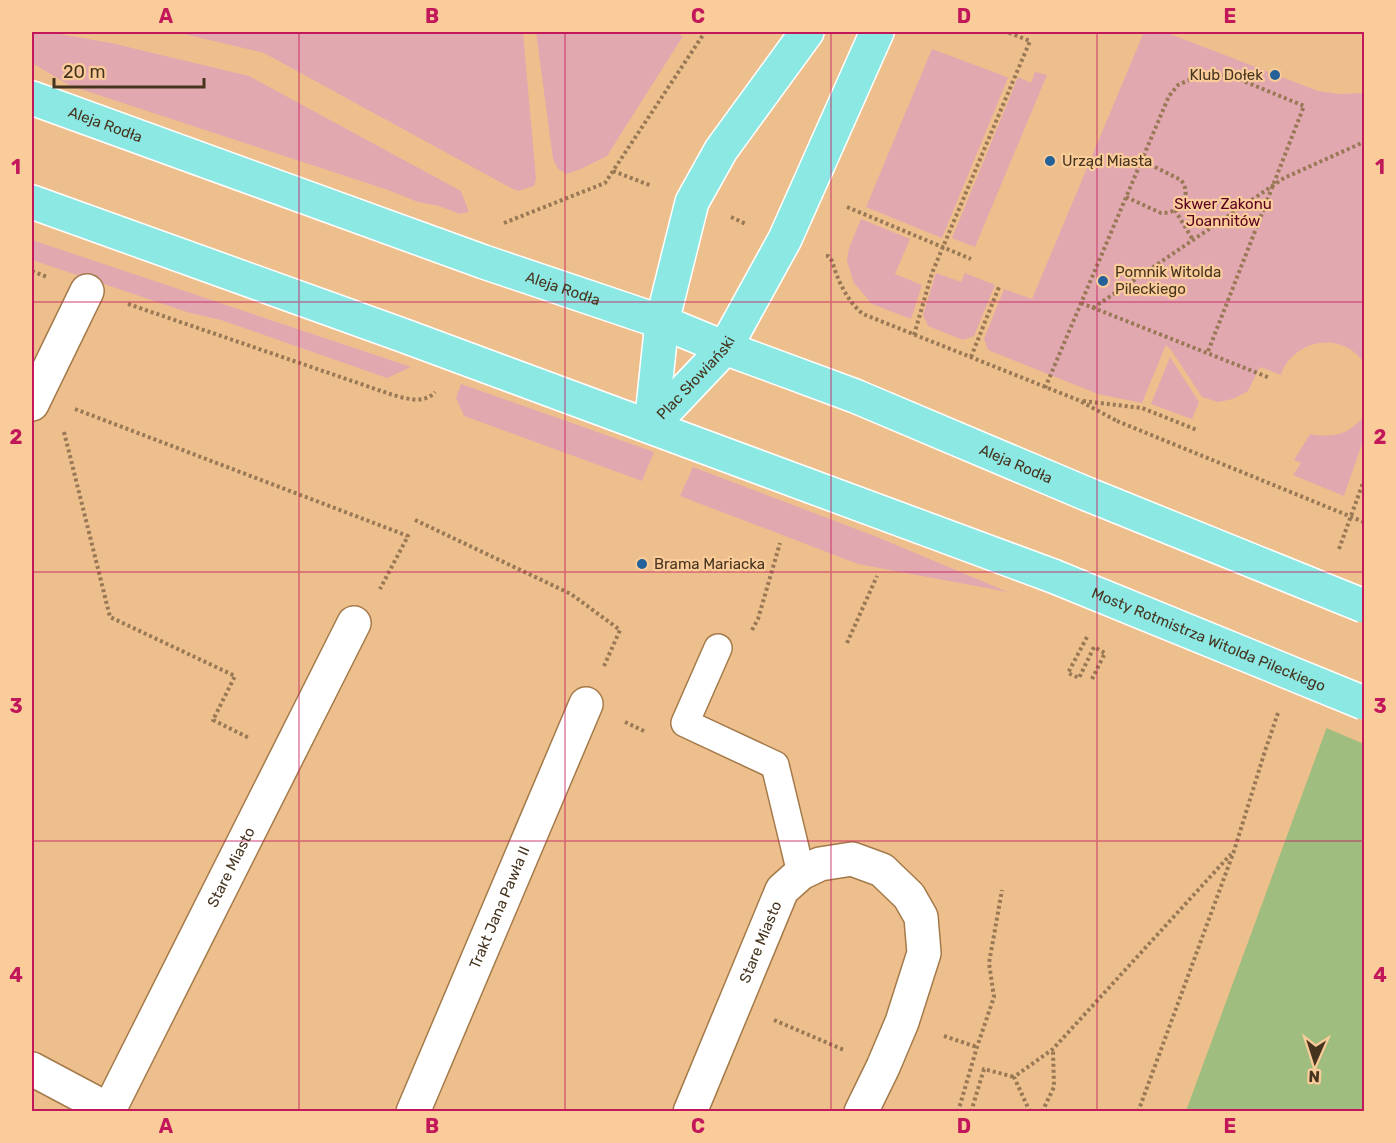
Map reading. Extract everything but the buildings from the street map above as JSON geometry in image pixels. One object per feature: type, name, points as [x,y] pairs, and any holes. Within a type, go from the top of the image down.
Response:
[{"type":"main road","name":"Plac Słowiański","points":[[651,426],[662,322],[692,202],[721,150],[807,32]]},
{"type":"main road","name":"Plac Słowiański","points":[[651,426],[725,348],[785,239],[877,32]]},
{"type":"main road","name":"Aleja Rodła","points":[[32,98],[484,262],[662,322],[855,396],[1088,494],[1365,606]]},
{"type":"main road","points":[[32,202],[651,426]]},
{"type":"main road","name":"Mosty Rotmistrza Witolda Pileckiego","points":[[651,426],[1053,576],[1365,703]]},
{"type":"street","points":[[42,400],[87,291]]},
{"type":"street","name":"Stare Miasto","points":[[32,1069],[109,1111],[354,623]]},
{"type":"street","name":"Trakt Jana Pawła II","points":[[412,1112],[586,704]]},
{"type":"street","name":"Stare Miasto","points":[[690,1112],[782,890],[801,873],[820,864],[852,859],[882,870],[909,896],[921,917],[924,953],[902,1022],[861,1112]]},
{"type":"lane","points":[[718,648],[685,723],[775,765],[801,873]]},
{"type":"path","points":[[914,335],[942,246],[1030,41],[1007,32]]},
{"type":"path","points":[[1045,387],[1169,96],[1178,85],[1200,75],[1228,75],[1304,106],[1207,354]]},
{"type":"path","points":[[1093,308],[1284,178],[1365,142]]},
{"type":"path","points":[[1126,197],[1161,213],[1175,210],[1183,203],[1185,185],[1181,180],[1141,160]]},
{"type":"path","points":[[614,171],[828,256],[847,297],[863,314],[1078,400],[1117,421],[1365,522]]},
{"type":"path","points":[[847,207],[971,259]]},
{"type":"path","points":[[1175,210],[1193,240]]},
{"type":"path","points":[[971,357],[999,287]]},
{"type":"path","points":[[1081,303],[1270,378]]},
{"type":"path","points":[[42,400],[408,536],[370,609],[354,623]]},
{"type":"path","points":[[42,400],[110,616],[235,675],[213,720],[287,756]]},
{"type":"path","points":[[1078,400],[1142,408],[1197,430]]},
{"type":"path","points":[[718,648],[741,650],[758,619],[780,543]]},
{"type":"path","points":[[847,644],[877,576]]},
{"type":"path","points":[[1091,629],[1068,673],[1079,678],[1094,647],[1105,653],[1092,679]]},
{"type":"path","points":[[1138,1112],[1234,851],[1265,751]]},
{"type":"path","points":[[1014,1077],[1053,1049],[1234,851]]},
{"type":"path","points":[[958,1112],[994,998],[989,963],[1002,890]]},
{"type":"path","points":[[735,1003],[883,1067]]},
{"type":"path","points":[[1042,1112],[1054,1087],[1053,1049]]},
{"type":"path","points":[[971,1112],[984,1068],[1014,1077],[1030,1112]]},
{"type":"green space","points":[[32,32],[48,32],[111,43],[249,76],[461,191],[469,212],[460,214],[439,206],[418,202],[388,190],[71,86],[32,63]]},
{"type":"green space","points":[[176,32],[523,32],[536,179],[534,186],[518,191],[511,188],[264,53]]},
{"type":"green space","points":[[536,32],[667,32],[683,36],[607,156],[567,174],[558,169],[553,159]]},
{"type":"green space","name":"Skwer Zakonu Joannitów","points":[[1144,32],[1165,32],[1318,91],[1340,94],[1364,93],[1364,363],[1357,355],[1341,345],[1322,343],[1312,345],[1292,357],[1284,366],[1281,375],[1260,367],[1248,391],[1233,399],[1218,402],[1202,397],[1166,345],[1142,403],[1098,394],[988,350],[984,339],[1004,289],[1032,299]]},
{"type":"green space","points":[[932,49],[1008,78],[942,238],[866,207]]},
{"type":"green space","points":[[1035,72],[1047,75],[975,247],[952,238],[1018,77],[1031,83]]},
{"type":"green space","points":[[861,219],[910,239],[895,274],[922,285],[911,319],[872,304],[854,283],[847,261],[849,248]]},
{"type":"green space","points":[[32,240],[411,367],[387,378],[221,320],[190,313],[32,260]]},
{"type":"green space","points":[[936,273],[961,282],[965,273],[995,285],[974,336],[963,340],[928,326],[923,315]]},
{"type":"green space","points":[[1170,357],[1199,402],[1192,419],[1151,404]]},
{"type":"green space","points":[[461,384],[654,452],[642,481],[464,416],[456,398]]},
{"type":"green space","points":[[1364,416],[1364,438],[1344,496],[1293,475],[1301,463],[1294,460],[1310,434],[1326,436],[1340,434]]},
{"type":"green space","points":[[693,467],[877,537],[1008,592],[858,564],[680,496]]},
{"type":"shaded area","points":[[1364,626],[1364,1111],[1186,1111]]},
{"type":"pier","points":[[1364,623],[1364,744],[1324,727]]},
{"type":"place","name":"Klub Dołek","points":[[1275,75]]},
{"type":"place","name":"Urząd Miasta","points":[[1050,161]]},
{"type":"place","name":"Pomnik Witolda Pileckiego","points":[[1103,281]]},
{"type":"place","name":"Brama Mariacka","points":[[642,564]]}]
